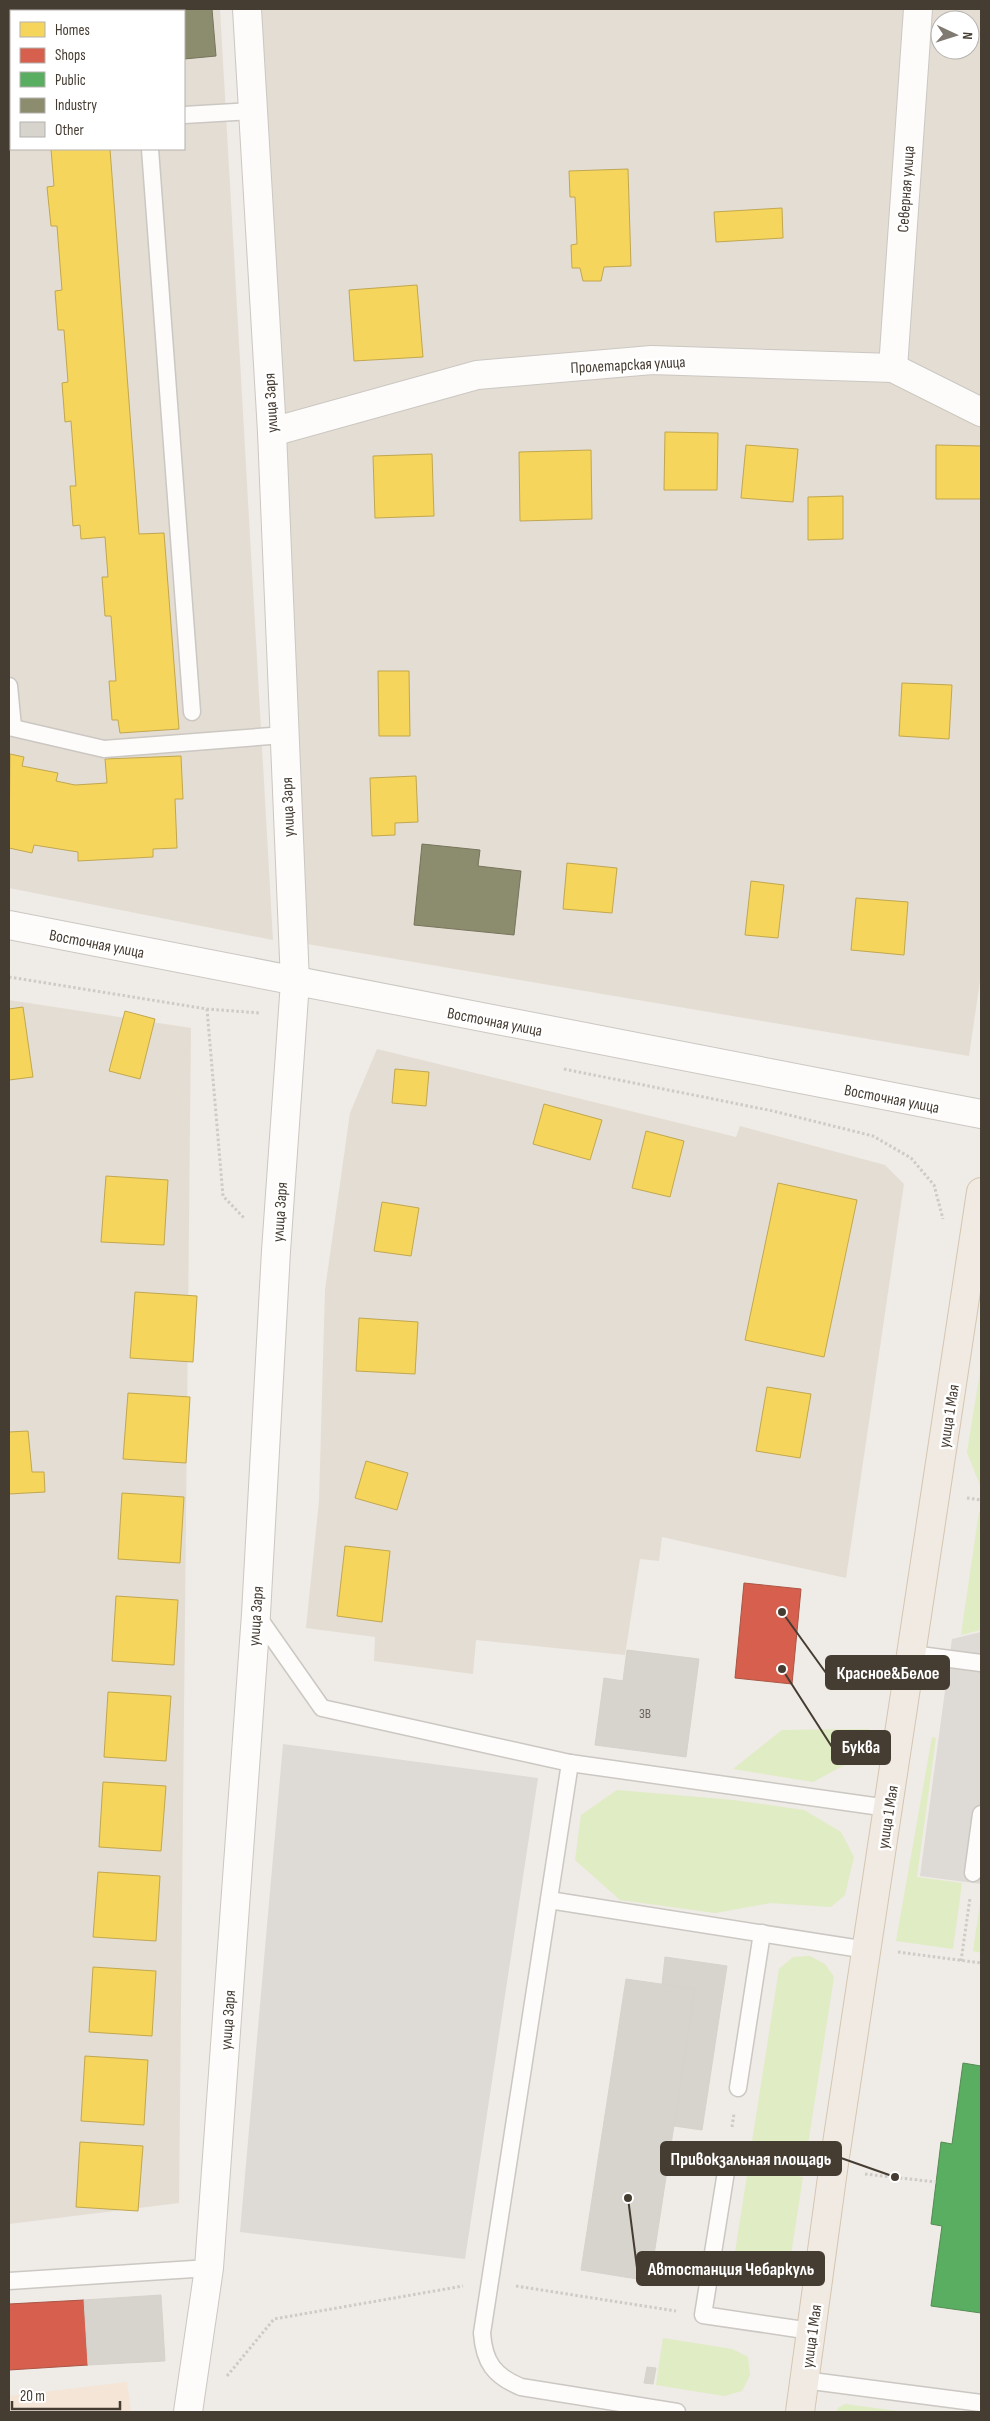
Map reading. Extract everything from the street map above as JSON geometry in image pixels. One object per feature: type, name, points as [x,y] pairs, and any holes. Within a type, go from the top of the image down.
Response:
[{"type":"main road","name":"улица 1 Мая","points":[[800,2412],[811,2331],[878,1950],[888,1808],[981,1192]]},
{"type":"street","name":"улица Заря","points":[[188,2412],[209,2268],[256,1614],[276,1251],[294,982],[272,432],[247,9]]},
{"type":"street","name":"Северная улица","points":[[893,368],[918,9]]},
{"type":"street","name":"Пролетарская улица","points":[[272,432],[477,375],[652,360],[893,368],[981,412]]},
{"type":"street","name":"Восточная улица","points":[[9,925],[294,982],[981,1114]]},
{"type":"lane","points":[[185,115],[252,111]]},
{"type":"lane","points":[[150,150],[192,712]]},
{"type":"lane","points":[[9,686],[11,727],[104,749],[284,735]]},
{"type":"lane","points":[[256,1614],[322,1708],[570,1763],[888,1808]]},
{"type":"lane","points":[[912,1654],[981,1663]]},
{"type":"lane","points":[[570,1763],[482,2333],[483,2346],[492,2368],[506,2381],[521,2386],[677,2412]]},
{"type":"lane","points":[[973,1873],[981,1814]]},
{"type":"lane","points":[[549,1900],[878,1950]]},
{"type":"lane","points":[[738,2088],[762,1933]]},
{"type":"lane","points":[[729,2153],[704,2315],[811,2331]]},
{"type":"lane","points":[[9,2280],[209,2268]]},
{"type":"lane","points":[[804,2380],[981,2404]]},
{"type":"path","points":[[9,977],[207,1009],[292,1015]]},
{"type":"path","points":[[207,1009],[223,1196],[276,1251]]},
{"type":"path","points":[[562,1068],[773,1111],[873,1136],[911,1158],[934,1185],[944,1227]]},
{"type":"path","points":[[966,1498],[981,1500]]},
{"type":"path","points":[[961,1961],[973,1873]]},
{"type":"path","points":[[878,1950],[981,1963]]},
{"type":"path","points":[[729,2153],[738,2088]]},
{"type":"path","points":[[919,2181],[936,2182]]},
{"type":"path","points":[[221,2384],[274,2319],[490,2282],[704,2315]]},
{"type":"shaded area","points":[[9,9],[220,9],[273,940],[9,888]]},
{"type":"shaded area","points":[[256,9],[981,9],[981,974],[969,1056],[307,944]]},
{"type":"shaded area","points":[[9,1000],[191,1028],[179,2203],[9,2224]]},
{"type":"shaded area","points":[[377,1049],[736,1137],[740,1126],[885,1165],[904,1184],[846,1578],[662,1537],[659,1561],[640,1559],[625,1655],[476,1640],[473,1674],[374,1661],[375,1637],[306,1628],[319,1501],[325,1290],[350,1113]]},
{"type":"shaded area","points":[[981,1632],[981,1884],[920,1876],[952,1639]]},
{"type":"shaded area","points":[[283,1744],[538,1778],[465,2259],[240,2232]]},
{"type":"shaded area","points":[[127,2382],[131,2412],[9,2412],[9,2396]]},
{"type":"green space","points":[[981,1366],[981,1488],[967,1452]]},
{"type":"green space","points":[[979,1512],[981,1512],[981,1630],[961,1635]]},
{"type":"green space","points":[[870,1729],[854,1760],[813,1782],[733,1769],[782,1730]]},
{"type":"green space","points":[[932,1737],[936,1738],[917,1877],[962,1883],[953,1949],[896,1941]]},
{"type":"green space","points":[[617,1790],[733,1800],[804,1810],[841,1832],[854,1857],[845,1895],[831,1907],[771,1903],[715,1913],[620,1900],[575,1860],[581,1815]]},
{"type":"green space","points":[[981,1897],[981,1953],[973,1951]]},
{"type":"green space","points":[[810,1956],[825,1964],[834,1977],[806,2157],[751,2148],[779,1969],[793,1957]]},
{"type":"green space","points":[[748,2169],[803,2177],[788,2274],[771,2282],[760,2282],[742,2278],[733,2265]]},
{"type":"green space","points":[[663,2338],[732,2349],[748,2357],[750,2375],[742,2391],[724,2396],[656,2385]]},
{"type":"green space","points":[[845,2404],[905,2412],[837,2412],[838,2408]]},
{"type":"building: Homes","points":[[51,150],[110,150],[139,534],[164,533],[179,729],[120,733],[118,720],[112,720],[109,681],[116,681],[111,616],[105,616],[102,577],[108,577],[105,537],[81,539],[80,525],[73,526],[70,486],[76,486],[71,421],[65,422],[62,383],[68,382],[64,330],[58,330],[55,291],[62,290],[57,226],[51,226],[47,187],[54,186]]},
{"type":"building: Homes","points":[[628,169],[631,266],[604,267],[601,281],[583,281],[580,268],[572,268],[571,245],[577,244],[575,197],[570,197],[569,171]]},
{"type":"building: Homes","points":[[782,208],[783,238],[716,242],[714,212]]},
{"type":"building: Homes","points":[[417,285],[423,357],[354,361],[349,290]]},
{"type":"building: Homes","points":[[665,432],[718,433],[717,490],[664,490]]},
{"type":"building: Homes","points":[[746,445],[798,449],[793,502],[741,498]]},
{"type":"building: Homes","points":[[936,445],[981,446],[981,499],[936,499]]},
{"type":"building: Homes","points":[[591,450],[592,519],[520,521],[519,452]]},
{"type":"building: Homes","points":[[432,454],[434,516],[375,518],[373,456]]},
{"type":"building: Homes","points":[[843,496],[843,539],[808,540],[808,497]]},
{"type":"building: Homes","points":[[378,671],[409,671],[410,736],[379,736]]},
{"type":"building: Homes","points":[[902,683],[952,685],[949,739],[899,736]]},
{"type":"building: Homes","points":[[10,754],[24,757],[22,766],[58,773],[56,781],[75,785],[107,783],[105,759],[181,756],[183,799],[175,799],[177,848],[153,849],[153,857],[78,861],[78,852],[34,845],[32,853],[9,848]]},
{"type":"building: Homes","points":[[416,776],[418,822],[395,823],[395,835],[372,836],[370,778]]},
{"type":"building: Homes","points":[[567,863],[617,868],[612,913],[563,909]]},
{"type":"building: Homes","points":[[751,881],[784,885],[778,938],[745,935]]},
{"type":"building: Homes","points":[[856,898],[908,902],[904,955],[851,950]]},
{"type":"building: Homes","points":[[23,1007],[33,1077],[9,1080],[9,1009]]},
{"type":"building: Homes","points":[[125,1011],[155,1019],[140,1079],[109,1071]]},
{"type":"building: Homes","points":[[395,1069],[429,1072],[426,1106],[392,1103]]},
{"type":"building: Homes","points":[[544,1104],[602,1120],[590,1160],[533,1144]]},
{"type":"building: Homes","points":[[646,1131],[684,1141],[670,1197],[632,1188]]},
{"type":"building: Homes","points":[[106,1176],[168,1180],[164,1245],[101,1242]]},
{"type":"building: Homes","points":[[778,1183],[857,1200],[824,1357],[745,1340]]},
{"type":"building: Homes","points":[[382,1202],[419,1208],[411,1256],[374,1251]]},
{"type":"building: Homes","points":[[135,1292],[197,1296],[193,1362],[130,1358]]},
{"type":"building: Homes","points":[[359,1318],[418,1322],[415,1374],[356,1371]]},
{"type":"building: Homes","points":[[767,1387],[811,1394],[800,1458],[756,1451]]},
{"type":"building: Homes","points":[[128,1393],[190,1397],[186,1463],[123,1459]]},
{"type":"building: Homes","points":[[28,1431],[32,1472],[44,1472],[45,1492],[9,1494],[9,1432]]},
{"type":"building: Homes","points":[[366,1461],[408,1473],[397,1510],[355,1498]]},
{"type":"building: Homes","points":[[122,1493],[184,1497],[180,1563],[118,1559]]},
{"type":"building: Homes","points":[[345,1546],[390,1551],[382,1622],[337,1616]]},
{"type":"building: Homes","points":[[116,1596],[178,1600],[174,1665],[112,1661]]},
{"type":"building: Homes","points":[[108,1692],[171,1696],[166,1761],[104,1757]]},
{"type":"building: Homes","points":[[103,1782],[166,1786],[161,1851],[99,1847]]},
{"type":"building: Homes","points":[[98,1872],[160,1876],[156,1941],[93,1937]]},
{"type":"building: Homes","points":[[93,1967],[156,1971],[152,2036],[89,2032]]},
{"type":"building: Homes","points":[[85,2056],[148,2060],[144,2125],[81,2121]]},
{"type":"building: Homes","points":[[80,2142],[143,2146],[138,2211],[76,2207]]},
{"type":"building: Shops","points":[[744,1583],[801,1589],[792,1684],[735,1678]]},
{"type":"building: Shops","points":[[84,2300],[88,2365],[9,2370],[9,2304]]},
{"type":"building: Public","points":[[963,2063],[981,2066],[981,2313],[931,2306],[942,2226],[931,2224],[941,2142],[952,2144]]},
{"type":"building: Industry","points":[[99,9],[137,9],[137,10]]},
{"type":"building: Industry","points":[[212,9],[216,56],[185,59],[185,10],[178,10]]},
{"type":"building: Industry","points":[[422,844],[480,850],[478,866],[521,871],[514,935],[414,925]]},
{"type":"building: Other","points":[[627,1650],[699,1659],[686,1757],[595,1745],[604,1678],[623,1681]]},
{"type":"building: Other","points":[[665,1957],[727,1966],[702,2130],[674,2126],[695,1989],[662,1984]]},
{"type":"building: Other","points":[[626,1979],[695,1989],[650,2281],[581,2270]]},
{"type":"building: Other","points":[[161,2295],[165,2361],[88,2365],[84,2300]]},
{"type":"building: Other","points":[[647,2367],[656,2368],[653,2384],[644,2383]]},
{"type":"place","name":"Красное&Белое","points":[[782,1612]]},
{"type":"place","name":"Буква","points":[[782,1669]]},
{"type":"place","name":"Привокзальная площадь","points":[[895,2177]]},
{"type":"place","name":"Автостанция Чебаркуль","points":[[628,2198]]}]
